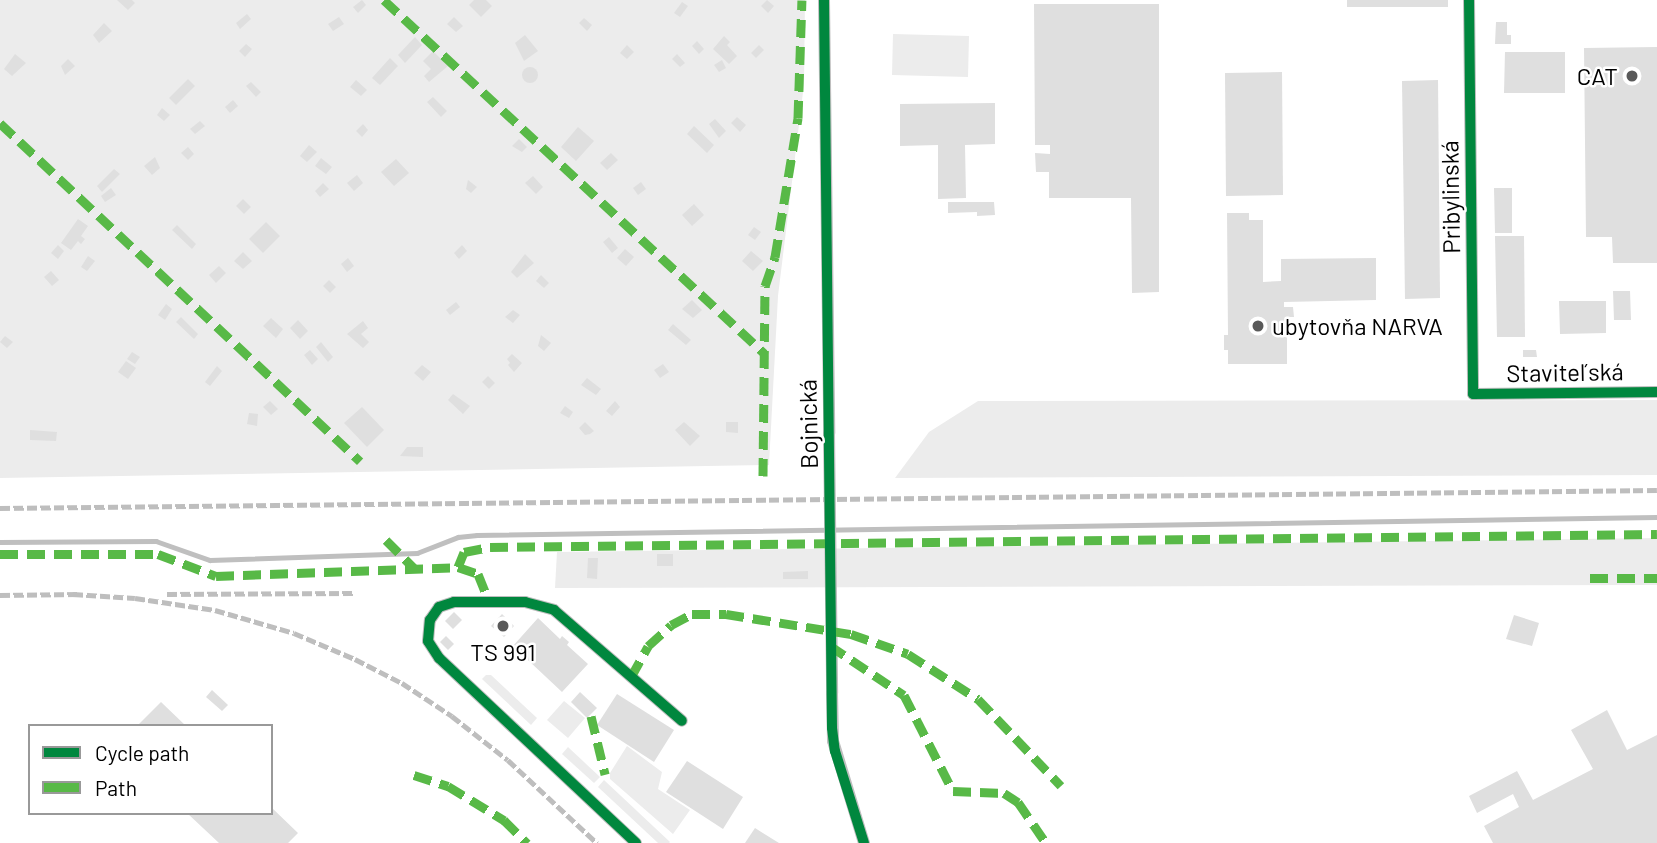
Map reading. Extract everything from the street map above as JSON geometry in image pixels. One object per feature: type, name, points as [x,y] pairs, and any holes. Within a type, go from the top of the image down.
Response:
[{"type":"street","name":"Bojnická","points":[[824,0],[833,741],[864,843]]},
{"type":"street","name":"Pribylinská","points":[[1469,0],[1472,394]]},
{"type":"street","name":"Staviteľská","points":[[1472,394],[1657,392]]},
{"type":"street","points":[[636,843],[439,658],[430,647],[427,634],[430,620],[439,607],[465,602],[536,604],[554,610],[682,721]]},
{"type":"shaded area","points":[[0,0],[805,0],[804,84],[778,296],[769,465],[0,478]]},
{"type":"shaded area","points":[[893,34],[969,36],[968,77],[892,75]]},
{"type":"shaded area","points":[[1657,400],[1657,475],[895,478],[929,432],[978,401]]},
{"type":"shaded area","points":[[1657,538],[1657,585],[555,588],[557,552]]},
{"type":"shaded area","points":[[491,675],[537,718],[531,725],[482,679]]},
{"type":"shaded area","points":[[564,701],[585,718],[568,738],[547,720]]},
{"type":"shaded area","points":[[627,746],[662,772],[658,789],[690,810],[673,834],[610,779],[610,773]]},
{"type":"shaded area","points":[[568,747],[600,777],[594,783],[562,754]]},
{"type":"shaded area","points":[[604,780],[670,842],[658,843],[598,787]]},
{"type":"building","points":[[117,0],[132,0],[135,3],[128,10]]},
{"type":"building","points":[[362,0],[366,5],[358,13],[353,7]]},
{"type":"building","points":[[474,0],[486,0],[492,6],[481,17],[469,5]]},
{"type":"building","points":[[767,0],[774,6],[768,13],[761,6]]},
{"type":"building","points":[[1347,0],[1448,0],[1448,7],[1347,7]]},
{"type":"building","points":[[682,2],[688,6],[680,17],[674,13]]},
{"type":"building","points":[[1034,4],[1159,4],[1159,292],[1132,293],[1131,198],[1049,198],[1049,172],[1036,172],[1035,153],[1050,154],[1050,145],[1035,145]]},
{"type":"building","points":[[247,14],[251,19],[240,29],[236,23]]},
{"type":"building","points":[[339,17],[344,24],[333,31],[328,24]]},
{"type":"building","points":[[454,17],[463,26],[456,32],[447,24]]},
{"type":"building","points":[[584,18],[592,25],[587,31],[579,23]]},
{"type":"building","points":[[1496,22],[1507,22],[1507,35],[1511,35],[1511,44],[1495,44]]},
{"type":"building","points":[[104,23],[112,31],[99,43],[93,35]]},
{"type":"building","points":[[525,35],[538,51],[524,61],[515,43]]},
{"type":"building","points":[[724,36],[730,42],[727,45],[737,56],[729,64],[713,49]]},
{"type":"building","points":[[415,37],[422,45],[405,63],[398,55]]},
{"type":"building","points":[[697,41],[704,49],[699,54],[692,46]]},
{"type":"building","points":[[246,44],[252,49],[245,57],[239,51]]},
{"type":"building","points":[[627,45],[634,52],[627,59],[620,53]]},
{"type":"building","points":[[759,45],[764,50],[756,58],[751,53]]},
{"type":"building","points":[[1657,47],[1657,263],[1613,263],[1612,237],[1586,237],[1584,48]]},
{"type":"building","points":[[433,51],[448,66],[429,82],[424,76],[431,69],[423,61]]},
{"type":"building","points":[[1505,52],[1565,52],[1565,93],[1504,93]]},
{"type":"building","points":[[15,54],[26,63],[12,76],[4,69]]},
{"type":"building","points":[[677,54],[685,63],[680,67],[672,59]]},
{"type":"building","points":[[390,58],[398,66],[380,85],[372,78]]},
{"type":"building","points":[[68,59],[75,66],[65,75],[61,66]]},
{"type":"building","points":[[722,60],[726,68],[719,72],[714,65]]},
{"type":"building","points":[[530,67],[538,75],[530,83],[522,75]]},
{"type":"building","points":[[1282,72],[1283,195],[1226,196],[1225,73]]},
{"type":"building","points":[[188,79],[195,86],[176,105],[169,98]]},
{"type":"building","points":[[356,80],[367,90],[361,96],[350,87]]},
{"type":"building","points":[[1438,80],[1440,298],[1405,299],[1402,81]]},
{"type":"building","points":[[251,82],[261,92],[256,97],[246,86]]},
{"type":"building","points":[[433,97],[447,111],[441,117],[427,102]]},
{"type":"building","points":[[233,100],[238,106],[230,113],[225,107]]},
{"type":"building","points":[[995,103],[995,144],[965,145],[966,198],[938,199],[938,145],[900,146],[900,104]]},
{"type":"building","points":[[162,108],[170,115],[164,121],[157,115]]},
{"type":"building","points":[[737,117],[746,125],[740,132],[731,123]]},
{"type":"building","points":[[715,119],[726,131],[719,138],[709,124]]},
{"type":"building","points":[[200,121],[205,126],[195,134],[190,129]]},
{"type":"building","points":[[363,124],[368,130],[362,137],[356,131]]},
{"type":"building","points":[[694,126],[714,145],[707,153],[687,134]]},
{"type":"building","points":[[578,127],[594,141],[576,161],[561,147]]},
{"type":"building","points":[[519,139],[527,147],[522,152],[512,146]]},
{"type":"building","points":[[309,145],[317,152],[307,162],[300,156]]},
{"type":"building","points":[[188,147],[194,154],[188,160],[181,153]]},
{"type":"building","points":[[611,153],[618,160],[607,170],[600,163]]},
{"type":"building","points":[[155,157],[160,168],[152,175],[144,166]]},
{"type":"building","points":[[321,158],[332,167],[326,174],[315,166]]},
{"type":"building","points":[[396,159],[409,173],[394,186],[381,172]]},
{"type":"building","points":[[114,169],[120,174],[102,192],[97,186]]},
{"type":"building","points":[[357,175],[363,183],[354,191],[347,183]]},
{"type":"building","points":[[533,176],[543,187],[536,194],[525,183]]},
{"type":"building","points":[[468,180],[477,187],[471,193],[466,189]]},
{"type":"building","points":[[641,182],[646,189],[638,195],[633,188]]},
{"type":"building","points":[[323,183],[329,189],[320,197],[315,191]]},
{"type":"building","points":[[111,188],[116,195],[105,202],[101,196]]},
{"type":"building","points":[[1494,188],[1512,188],[1512,233],[1495,233]]},
{"type":"building","points":[[243,199],[251,207],[244,214],[236,206]]},
{"type":"building","points":[[948,202],[994,202],[995,215],[977,216],[977,212],[948,213]]},
{"type":"building","points":[[694,204],[704,215],[692,226],[682,215]]},
{"type":"building","points":[[1227,213],[1249,213],[1249,220],[1263,220],[1263,282],[1281,281],[1281,259],[1376,258],[1376,300],[1284,302],[1284,307],[1293,307],[1294,317],[1287,317],[1287,364],[1228,364],[1228,350],[1224,350],[1224,335],[1228,335]]},
{"type":"building","points":[[78,219],[88,226],[81,236],[85,239],[81,244],[78,241],[71,250],[61,243]]},
{"type":"building","points":[[266,222],[280,236],[263,253],[249,239]]},
{"type":"building","points":[[177,225],[196,244],[192,249],[172,230]]},
{"type":"building","points":[[754,227],[761,232],[755,240],[748,235]]},
{"type":"building","points":[[1495,236],[1524,236],[1525,337],[1497,337]]},
{"type":"building","points":[[609,237],[618,248],[612,253],[603,242]]},
{"type":"building","points":[[58,245],[64,251],[58,259],[51,253]]},
{"type":"building","points":[[462,245],[467,251],[459,259],[454,253]]},
{"type":"building","points":[[625,249],[634,257],[626,266],[617,258]]},
{"type":"building","points":[[751,251],[763,261],[753,271],[742,261]]},
{"type":"building","points":[[243,252],[252,261],[243,269],[234,261]]},
{"type":"building","points":[[525,254],[534,263],[517,278],[511,272]]},
{"type":"building","points":[[88,256],[95,261],[87,271],[81,267]]},
{"type":"building","points":[[348,258],[354,266],[347,272],[341,264]]},
{"type":"building","points":[[219,266],[226,273],[216,283],[209,275]]},
{"type":"building","points":[[51,271],[59,280],[52,286],[44,277]]},
{"type":"building","points":[[541,275],[549,283],[544,288],[536,281]]},
{"type":"building","points":[[329,280],[336,287],[330,293],[323,286]]},
{"type":"building","points":[[1613,291],[1630,291],[1631,320],[1614,320]]},
{"type":"building","points":[[692,300],[702,310],[693,318],[682,309]]},
{"type":"building","points":[[1559,301],[1606,301],[1606,333],[1560,334]]},
{"type":"building","points":[[456,302],[460,307],[450,315],[446,310]]},
{"type":"building","points":[[166,304],[172,309],[165,320],[158,315]]},
{"type":"building","points":[[513,310],[520,315],[513,323],[505,317]]},
{"type":"building","points":[[181,317],[198,334],[194,339],[176,322]]},
{"type":"building","points":[[271,318],[283,329],[276,338],[263,326]]},
{"type":"building","points":[[298,320],[308,331],[300,339],[290,328]]},
{"type":"building","points":[[363,321],[368,328],[361,334],[369,342],[363,348],[347,334]]},
{"type":"building","points":[[673,324],[691,340],[686,345],[668,330]]},
{"type":"building","points":[[541,335],[551,343],[544,351],[538,346]]},
{"type":"building","points":[[5,336],[13,342],[7,348],[0,342]]},
{"type":"building","points":[[321,342],[333,357],[328,362],[316,347]]},
{"type":"building","points":[[310,350],[318,359],[312,365],[304,355]]},
{"type":"building","points":[[1523,350],[1536,350],[1537,357],[1523,357]]},
{"type":"building","points":[[132,352],[140,357],[135,364],[127,359]]},
{"type":"building","points":[[512,354],[522,363],[514,372],[507,359]]},
{"type":"building","points":[[126,361],[136,368],[128,379],[118,372]]},
{"type":"building","points":[[663,364],[669,372],[660,378],[654,370]]},
{"type":"building","points":[[422,365],[431,372],[423,381],[414,373]]},
{"type":"building","points":[[217,366],[222,371],[210,386],[205,382]]},
{"type":"building","points":[[488,376],[495,383],[489,389],[482,382]]},
{"type":"building","points":[[587,378],[601,389],[596,395],[581,385]]},
{"type":"building","points":[[453,394],[470,406],[463,414],[448,400]]},
{"type":"building","points":[[270,401],[278,409],[271,415],[263,407]]},
{"type":"building","points":[[615,401],[620,407],[612,416],[606,411]]},
{"type":"building","points":[[565,406],[573,412],[569,418],[560,413]]},
{"type":"building","points":[[362,407],[384,430],[367,447],[344,423]]},
{"type":"building","points":[[249,413],[258,414],[257,426],[247,424]]},
{"type":"building","points":[[585,422],[594,431],[585,435],[579,428]]},
{"type":"building","points":[[684,422],[700,436],[690,446],[675,430]]},
{"type":"building","points":[[726,422],[738,422],[738,433],[726,432]]},
{"type":"building","points":[[30,430],[57,432],[56,441],[30,440]]},
{"type":"building","points":[[407,447],[423,447],[423,457],[400,456]]},
{"type":"building","points":[[657,554],[673,554],[673,566],[657,566]]},
{"type":"building","points":[[588,558],[598,558],[597,579],[587,578]]},
{"type":"building","points":[[808,571],[808,579],[783,579],[783,572]]},
{"type":"building","points":[[454,612],[462,620],[453,629],[445,621]]},
{"type":"building","name":"TS 991","points":[[502,614],[514,626],[504,637],[491,626]]},
{"type":"building","points":[[1514,615],[1539,623],[1532,646],[1506,639]]},
{"type":"building","points":[[538,618],[560,639],[562,636],[569,642],[567,645],[588,664],[562,692],[513,646]]},
{"type":"building","points":[[446,636],[454,644],[448,650],[440,642]]},
{"type":"building","points":[[212,690],[228,705],[222,711],[206,697]]},
{"type":"building","points":[[580,692],[597,708],[587,718],[571,702]]},
{"type":"building","points":[[617,694],[674,730],[654,762],[597,725]]},
{"type":"building","points":[[161,702],[184,724],[139,724]]},
{"type":"building","points":[[1607,710],[1627,750],[1657,735],[1657,843],[1493,843],[1484,826],[1519,807],[1513,794],[1477,813],[1469,796],[1517,771],[1533,800],[1593,769],[1571,730]]},
{"type":"building","points":[[687,761],[743,797],[723,829],[666,792]]},
{"type":"building","points":[[273,809],[298,833],[288,843],[219,843],[189,815],[273,815]]},
{"type":"building","points":[[755,828],[779,843],[745,843]]},
{"type":"waterway","points":[[0,542],[156,541],[210,560],[417,553],[458,537],[477,535],[1657,517]]},
{"type":"railway","points":[[0,508],[1657,490]]},
{"type":"railway","points":[[167,594],[353,593]]},
{"type":"railway","points":[[73,594],[135,598],[215,610],[294,633],[355,659],[402,683],[452,716],[508,760],[597,843]]},
{"type":"railway","points":[[0,595],[80,594]]},
{"type":"marked path","points":[[384,0],[764,353]]},
{"type":"marked path","points":[[763,476],[765,286],[775,257],[798,118],[802,0]]},
{"type":"marked path","points":[[0,123],[360,461]]},
{"type":"marked path","points":[[458,567],[464,552],[490,547],[1657,534]]},
{"type":"marked path","points":[[386,540],[415,569]]},
{"type":"marked path","points":[[0,554],[158,554],[216,576],[458,567],[478,574],[489,601]]},
{"type":"marked path","points":[[1590,578],[1657,578]]},
{"type":"marked path","points":[[631,677],[648,646],[671,625],[692,614],[726,614],[851,634],[908,654],[978,699],[1061,786]]},
{"type":"marked path","points":[[829,645],[904,695],[953,791],[1004,793],[1018,802],[1046,843]]},
{"type":"marked path","points":[[591,716],[605,774]]},
{"type":"marked path","points":[[414,775],[448,786],[504,820],[527,843]]},
{"type":"cycle path","points":[[824,0],[832,728],[835,751],[864,843]]},
{"type":"cycle path","points":[[1469,0],[1473,394],[1657,392]]},
{"type":"cycle path","points":[[636,843],[439,658],[428,641],[430,620],[439,607],[454,602],[525,602],[554,610],[682,721]]},
{"type":"place","name":"CAT","points":[[1632,76]]},
{"type":"place","name":"ubytovňa NARVA","points":[[1258,326]]},
{"type":"place","name":"TS 991","points":[[503,626]]}]
